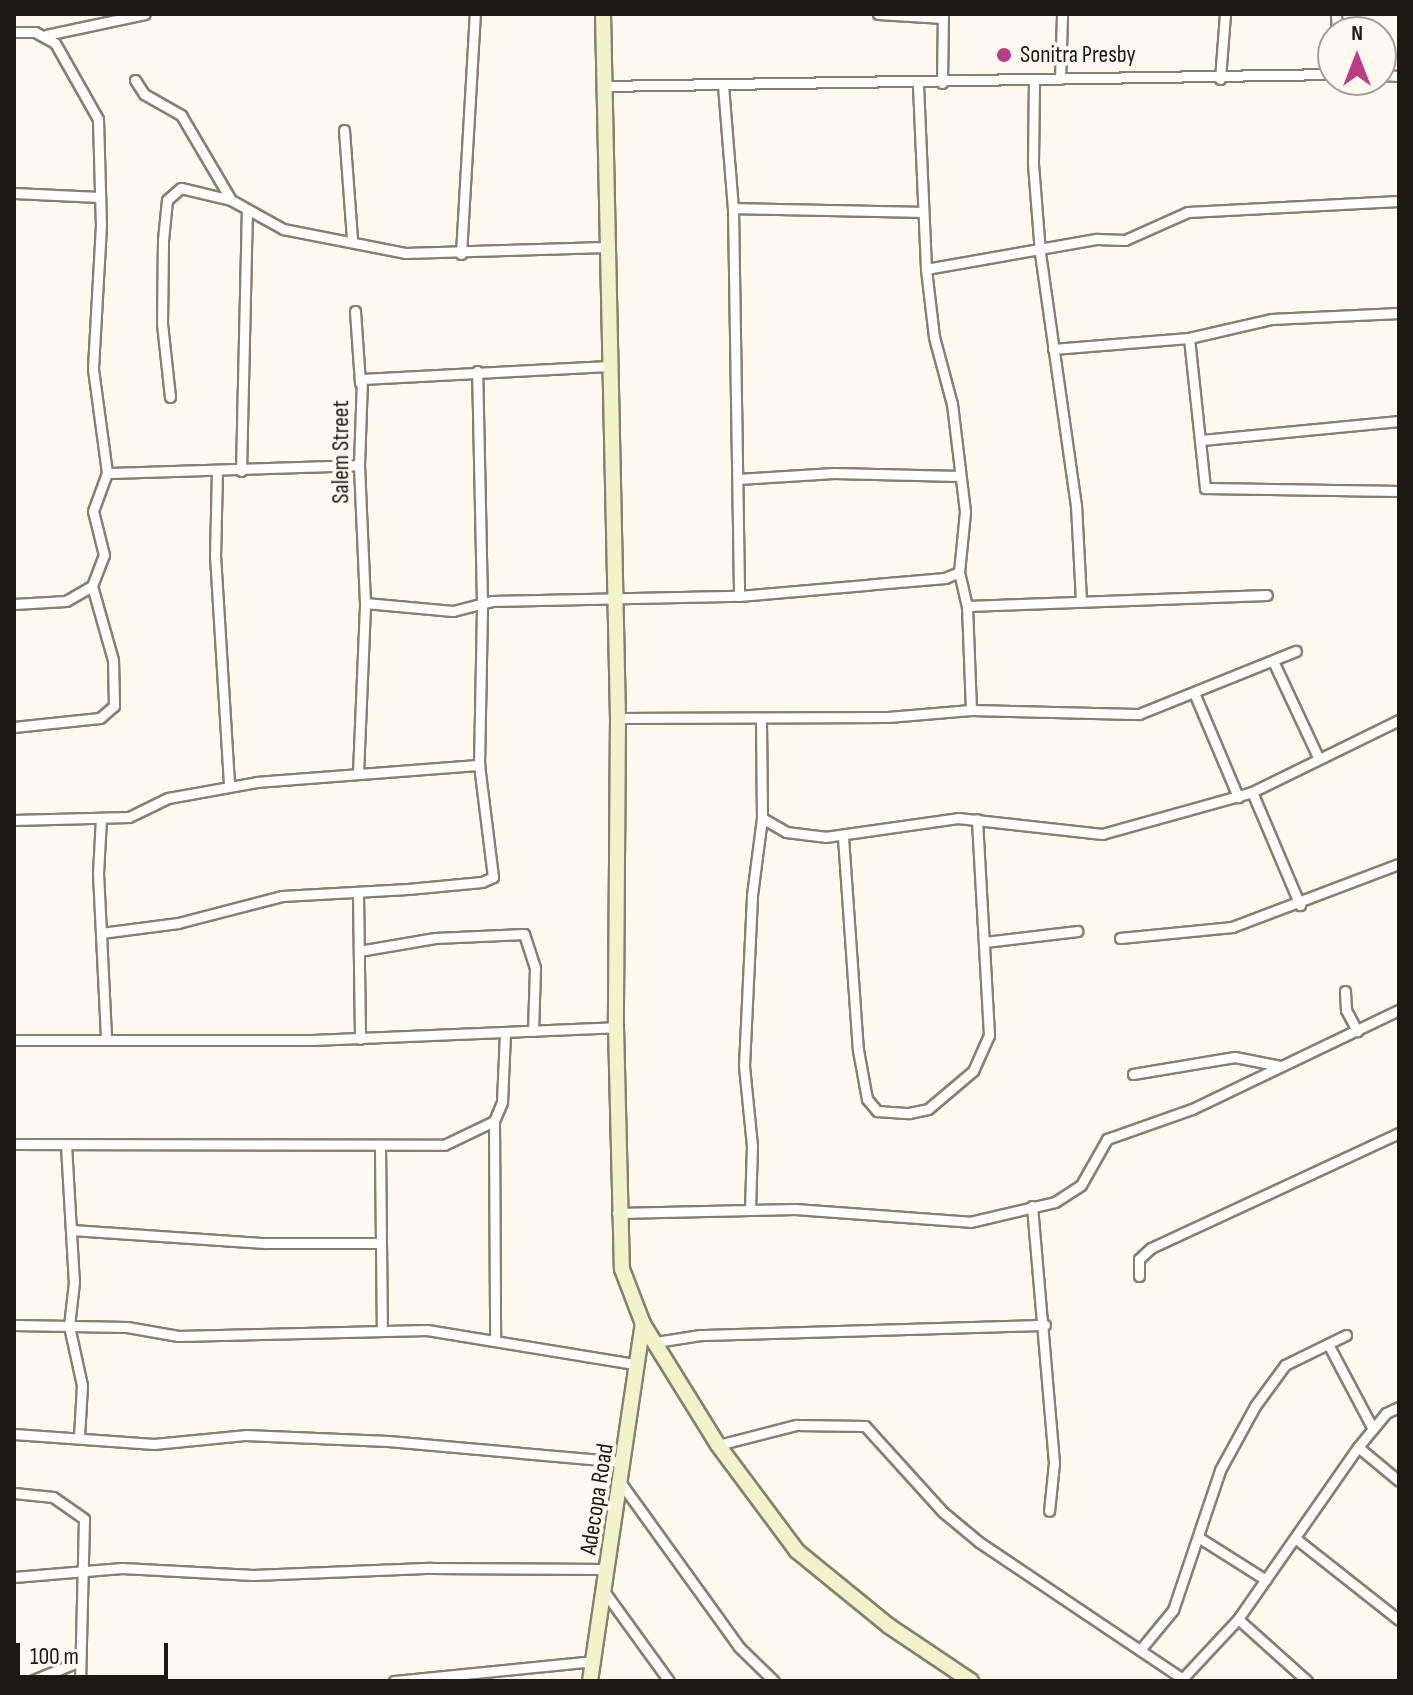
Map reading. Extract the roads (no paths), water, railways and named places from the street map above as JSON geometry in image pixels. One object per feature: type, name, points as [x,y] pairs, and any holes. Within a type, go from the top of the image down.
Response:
[{"type":"street","points":[[14,32],[46,35],[145,14]]},
{"type":"street","points":[[461,254],[475,14]]},
{"type":"street","points":[[603,14],[618,718],[617,1213],[622,1269],[643,1324],[718,1445],[811,1566],[951,1676],[971,1681]]},
{"type":"street","points":[[878,14],[943,16],[942,83]]},
{"type":"street","points":[[1060,79],[1062,14]]},
{"type":"street","points":[[1220,79],[1225,14]]},
{"type":"street","points":[[14,727],[100,718],[114,706],[113,660],[92,586],[104,555],[93,511],[107,473],[93,369],[99,197],[96,111],[46,35]]},
{"type":"street","points":[[603,86],[918,85],[1317,75]]},
{"type":"street","points":[[135,80],[144,94],[181,115],[231,200]]},
{"type":"street","points":[[1034,80],[1033,164],[1040,253],[1076,505],[1081,601]]},
{"type":"street","points":[[723,85],[733,208],[739,596]]},
{"type":"street","points":[[918,85],[926,269],[934,337],[952,404],[965,512],[959,572],[967,606],[971,710]]},
{"type":"street","points":[[344,130],[352,240]]},
{"type":"street","points":[[170,397],[162,323],[167,200],[181,188],[198,188],[231,200],[247,213],[318,238],[352,240],[405,253],[461,254],[606,247]]},
{"type":"street","points":[[14,193],[99,197]]},
{"type":"street","points":[[926,269],[1040,253],[1097,239],[1125,240],[1188,212],[1399,201]]},
{"type":"street","points":[[733,208],[922,212]]},
{"type":"street","points":[[241,471],[247,213]]},
{"type":"street","points":[[355,311],[361,386]]},
{"type":"street","points":[[1053,349],[1189,338],[1257,321],[1399,313]]},
{"type":"street","points":[[1189,338],[1205,488],[1399,491]]},
{"type":"street","name":"Salem Street","points":[[358,773],[365,603],[359,465],[361,386],[368,376],[609,366]]},
{"type":"street","points":[[101,933],[178,923],[282,896],[358,893],[489,881],[494,869],[479,765],[482,603],[477,371]]},
{"type":"street","points":[[1202,440],[1399,421]]},
{"type":"street","points":[[107,473],[359,465]]},
{"type":"street","points":[[217,470],[215,555],[229,786]]},
{"type":"street","points":[[738,479],[834,473],[959,476]]},
{"type":"street","points":[[365,603],[415,612],[470,610],[482,603],[739,596],[945,578],[959,572]]},
{"type":"street","points":[[14,604],[66,601],[92,586]]},
{"type":"street","points":[[967,606],[1267,595]]},
{"type":"street","points":[[618,718],[761,718],[971,710],[1139,714],[1195,695],[1296,651]]},
{"type":"street","points":[[1273,661],[1319,759]]},
{"type":"street","points":[[1195,695],[1238,797]]},
{"type":"street","points":[[750,1209],[752,1146],[744,1066],[752,895],[762,818],[761,718]]},
{"type":"street","points":[[762,818],[786,832],[843,837],[933,820],[977,819],[1102,834],[1252,792],[1399,720]]},
{"type":"street","points":[[14,820],[129,817],[168,798],[229,786],[479,765]]},
{"type":"street","points":[[1252,792],[1300,905]]},
{"type":"street","points":[[101,818],[101,933],[106,1037]]},
{"type":"street","points":[[843,837],[858,1050],[867,1099],[877,1111],[928,1109],[973,1071],[984,1055],[989,1035],[977,819]]},
{"type":"street","points":[[1120,938],[1232,927],[1300,905],[1399,864]]},
{"type":"street","points":[[358,893],[360,1039]]},
{"type":"street","points":[[985,942],[1077,931]]},
{"type":"street","points":[[359,951],[435,938],[524,934],[535,968],[533,1031]]},
{"type":"street","points":[[1345,991],[1346,1010],[1357,1031]]},
{"type":"street","points":[[617,1213],[750,1209],[970,1222],[1055,1202],[1081,1185],[1107,1139],[1192,1109],[1399,1010]]},
{"type":"street","points":[[14,1040],[106,1037],[360,1039],[616,1027]]},
{"type":"street","points":[[495,1339],[494,1121],[502,1102],[505,1033]]},
{"type":"street","points":[[1133,1074],[1235,1057],[1280,1066]]},
{"type":"street","points":[[14,1144],[444,1145],[494,1121]]},
{"type":"street","points":[[1139,1276],[1139,1259],[1151,1248],[1399,1133]]},
{"type":"street","points":[[66,1145],[72,1230],[69,1326],[82,1385],[79,1437]]},
{"type":"street","points":[[380,1147],[382,1329]]},
{"type":"street","points":[[1032,1206],[1045,1325],[1054,1463],[1049,1511]]},
{"type":"street","points":[[72,1230],[265,1243],[381,1243]]},
{"type":"street","name":"Adecopa Road","points":[[590,1681],[623,1486],[634,1364],[643,1324]]},
{"type":"street","points":[[14,1325],[69,1326],[178,1336],[382,1329],[495,1339],[634,1364]]},
{"type":"street","points":[[656,1342],[700,1335],[1045,1325]]},
{"type":"street","points":[[1140,1650],[1173,1610],[1220,1470],[1255,1406],[1285,1365],[1346,1335]]},
{"type":"street","points":[[1328,1344],[1373,1429]]},
{"type":"street","points":[[718,1445],[796,1425],[865,1426],[943,1512],[979,1542],[1184,1680],[1238,1619],[1358,1447],[1373,1429],[1399,1407]]},
{"type":"street","points":[[14,1434],[154,1444],[245,1435],[388,1441],[626,1462]]},
{"type":"street","points":[[1358,1447],[1399,1481]]},
{"type":"street","points":[[623,1486],[739,1647],[774,1681]]},
{"type":"street","points":[[14,1493],[53,1497],[78,1510],[84,1519],[80,1681]]},
{"type":"street","points":[[1198,1537],[1266,1580]]},
{"type":"street","points":[[1295,1538],[1399,1620]]},
{"type":"street","points":[[14,1577],[84,1575],[122,1568],[253,1575],[431,1568],[608,1569]]},
{"type":"street","points":[[606,1594],[669,1681]]},
{"type":"street","points":[[1238,1619],[1307,1681]]},
{"type":"street","points":[[31,1681],[80,1661]]},
{"type":"street","points":[[394,1681],[595,1661]]},
{"type":"place","name":"Sonitra Presby","points":[[1004,55]]}]
